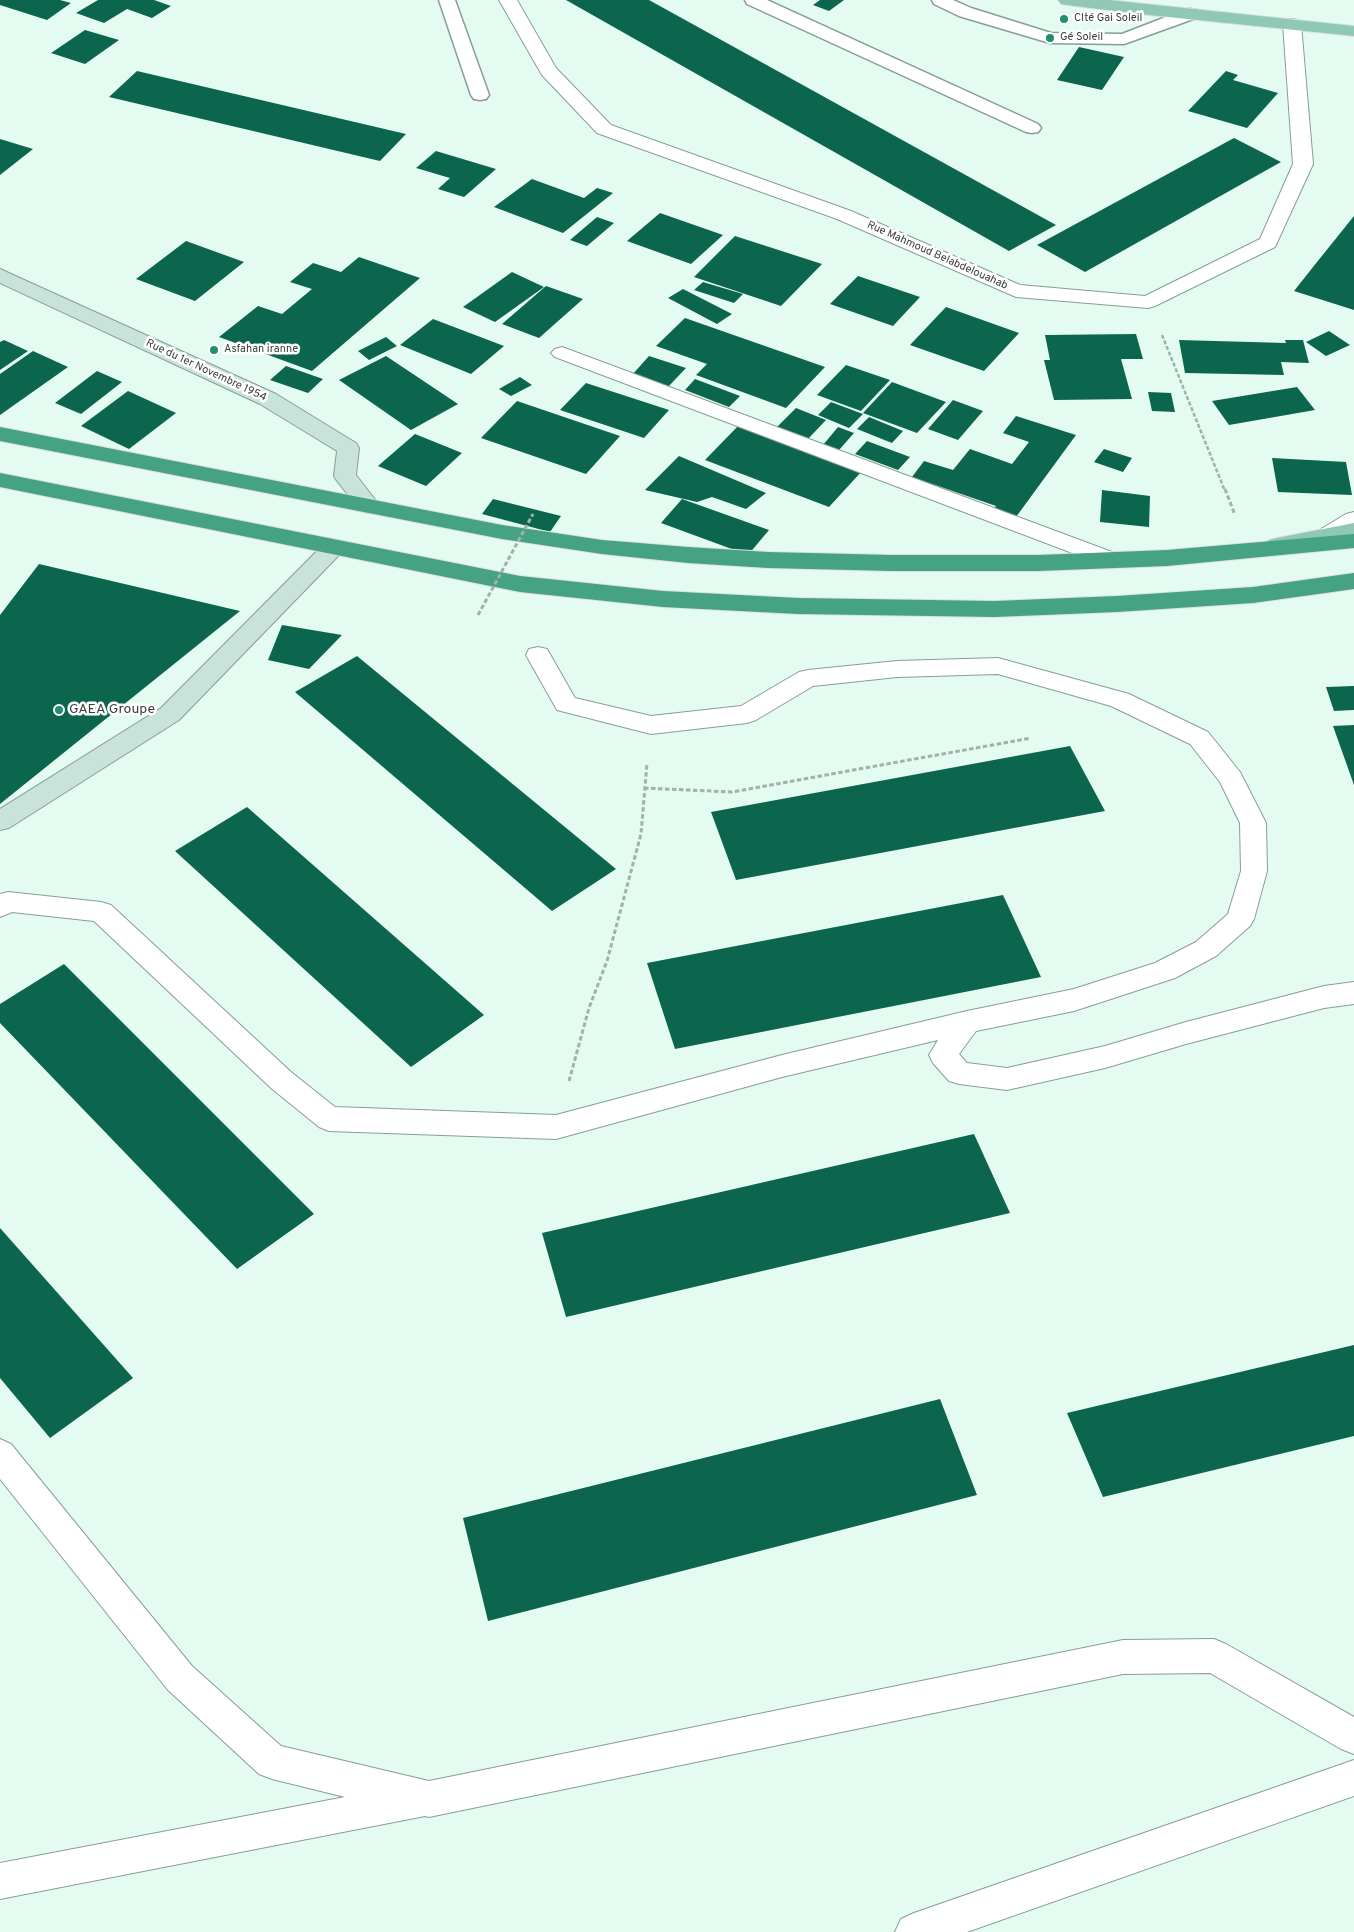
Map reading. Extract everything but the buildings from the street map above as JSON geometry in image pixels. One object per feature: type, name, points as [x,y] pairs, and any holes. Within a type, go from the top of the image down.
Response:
[{"type":"highway","points":[[0,434],[502,532],[602,547],[688,555],[768,560],[892,563],[1038,563],[1235,553],[1354,541]]},
{"type":"highway","points":[[0,480],[520,584],[598,594],[718,603],[855,608],[995,609],[1117,604],[1253,595],[1354,581]]},
{"type":"main road","points":[[1067,0],[1354,31]]},
{"type":"main road","points":[[1235,553],[1354,530]]},
{"type":"main road","points":[[1253,595],[1354,588]]},
{"type":"street","name":"Rue Mahmoud Belabdelouahab","points":[[508,0],[548,71],[604,129],[844,215],[1016,291],[1148,302]]},
{"type":"street","points":[[1148,302],[1268,243],[1303,164],[1292,24]]},
{"type":"street","name":"Rue du 1er Novembre 1954","points":[[0,275],[268,399],[348,448],[346,476],[368,506]]},
{"type":"street","points":[[562,353],[1112,560]]},
{"type":"street","points":[[1329,534],[1354,519]]},
{"type":"street","points":[[0,821],[170,714],[334,547]]},
{"type":"street","points":[[0,907],[8,902],[101,912],[282,1080],[329,1119],[556,1127],[782,1066],[966,1022],[1074,1000],[1164,971],[1206,949],[1240,919],[1254,871],[1253,823],[1230,778],[1199,738],[1120,700],[998,666],[897,669],[808,678],[747,714],[651,725],[566,704],[538,655]]},
{"type":"street","points":[[966,1022],[943,1055],[959,1073],[1007,1080],[1105,1057],[1324,997],[1354,994]]},
{"type":"street","points":[[0,1454],[180,1678],[272,1760],[429,1799]]},
{"type":"street","points":[[0,1881],[429,1799],[1124,1657],[1214,1656],[1354,1737]]},
{"type":"street","points":[[914,1932],[1354,1778]]},
{"type":"lane","points":[[447,0],[480,95]]},
{"type":"lane","points":[[754,0],[1032,128]]},
{"type":"lane","points":[[940,0],[965,12],[1050,38],[1124,39],[1190,14]]},
{"type":"path","points":[[1148,302],[1237,521]]},
{"type":"path","points":[[478,615],[533,514]]},
{"type":"path","points":[[556,1127],[588,1008],[607,961],[641,834],[651,725]]},
{"type":"path","points":[[644,788],[732,792],[1031,738]]},
{"type":"place","name":"CIté Gai Soleil","points":[[1064,19]]},
{"type":"place","name":"Gé Soleil","points":[[1050,38]]},
{"type":"place","name":"Asfahan iranne","points":[[214,350]]},
{"type":"place","name":"GAEA Groupe","points":[[59,710]]}]
